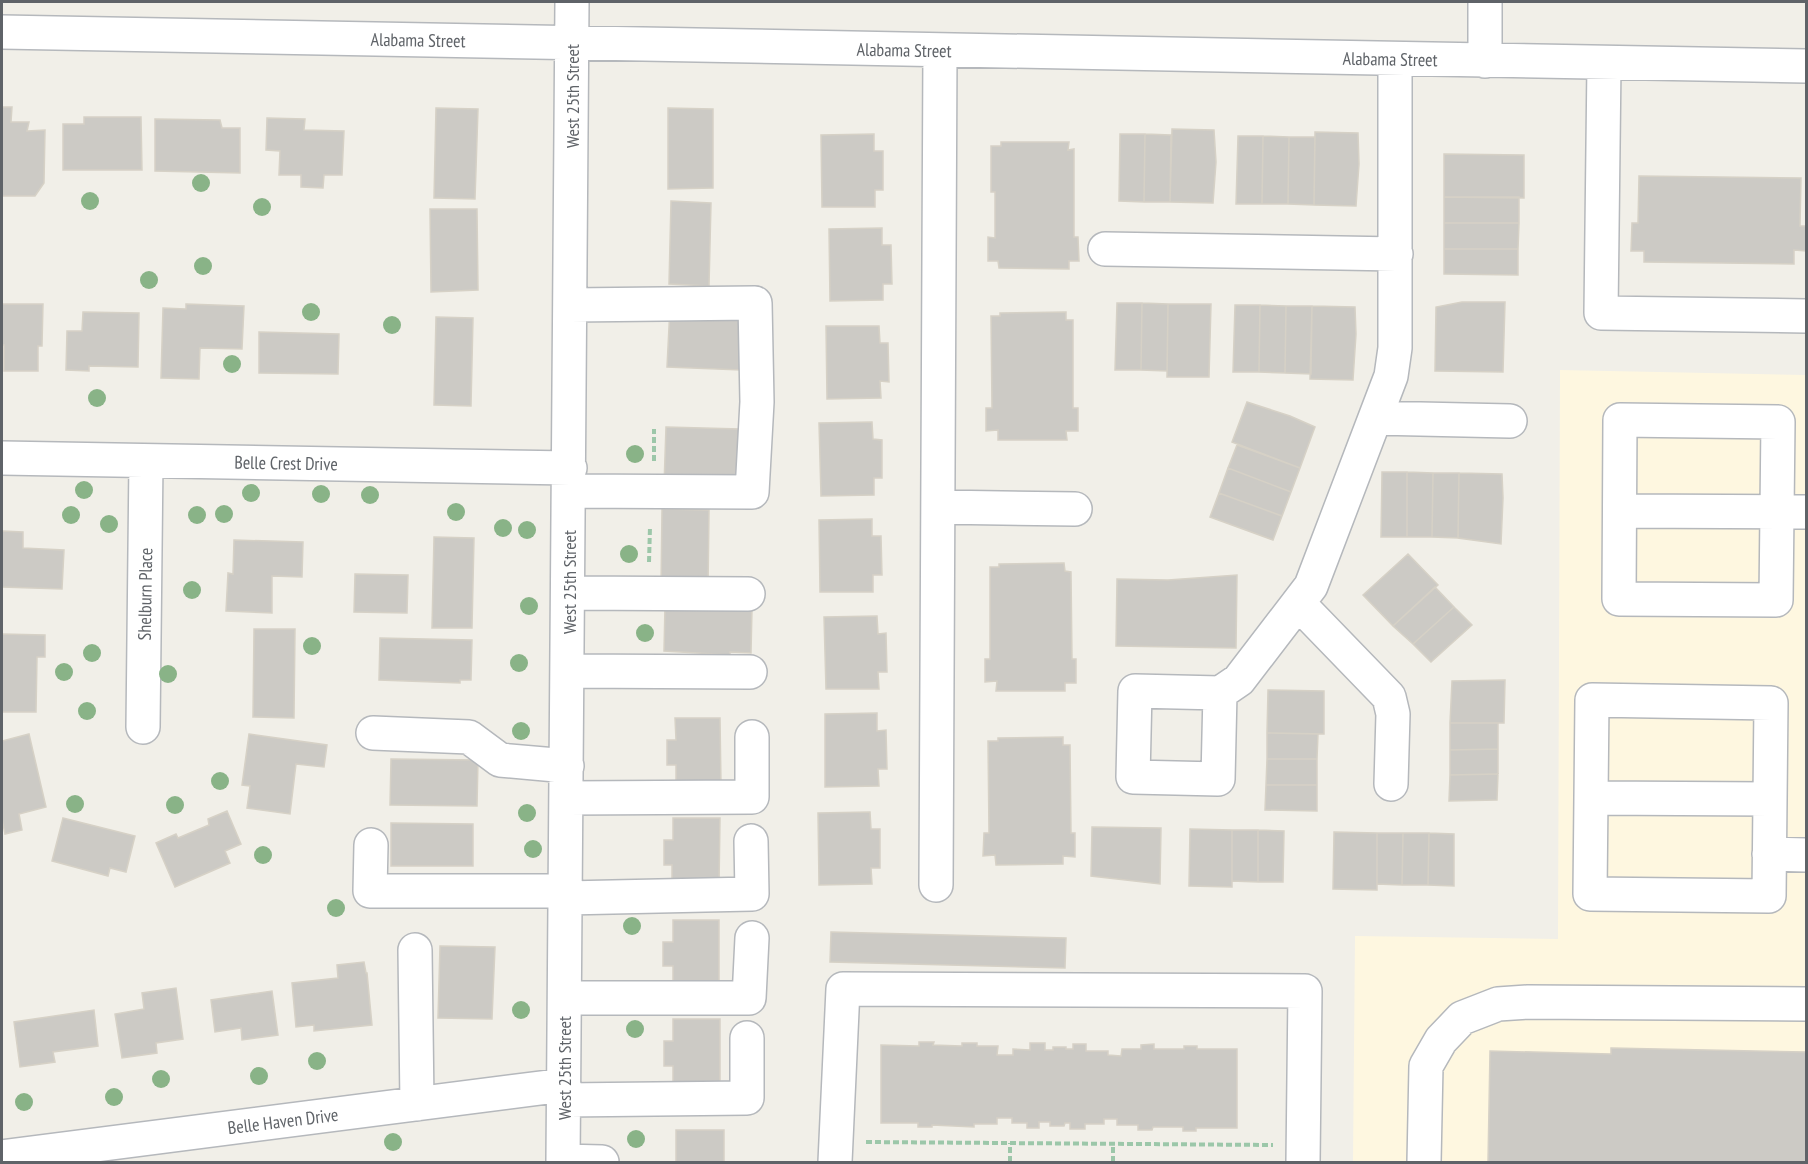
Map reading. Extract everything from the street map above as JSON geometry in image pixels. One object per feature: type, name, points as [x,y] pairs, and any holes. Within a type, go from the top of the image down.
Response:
[{"type":"street","name":"West 25th Street","points":[[563,1162],[572,2]]},
{"type":"street","points":[[1485,2],[1485,61]]},
{"type":"street","name":"Alabama Street","points":[[2,32],[1806,66]]},
{"type":"street","points":[[936,885],[940,50]]},
{"type":"street","points":[[1220,693],[1239,680],[1311,586],[1391,376],[1395,348],[1395,59]]},
{"type":"street","points":[[1604,63],[1601,313],[1806,316]]},
{"type":"street","points":[[1105,249],[1396,254]]},
{"type":"street","points":[[571,298],[715,288]]},
{"type":"street","name":"Belle Crest Drive","points":[[2,458],[146,460],[570,480],[752,492],[757,402],[755,303],[571,298]]},
{"type":"street","points":[[1375,418],[1510,421]]},
{"type":"street","points":[[1620,420],[1778,422],[1792,512],[1776,600],[1619,599],[1620,511],[1620,420]]},
{"type":"street","name":"Shelburn Place","points":[[143,727],[146,460]]},
{"type":"street","points":[[938,507],[1075,509]]},
{"type":"street","points":[[1620,511],[1792,512]]},
{"type":"street","points":[[569,593],[748,594]]},
{"type":"street","points":[[1298,603],[1389,697],[1393,714],[1391,784]]},
{"type":"street","points":[[568,671],[750,672]]},
{"type":"street","points":[[1592,700],[1771,703],[1768,896],[1590,894],[1591,798],[1592,700]]},
{"type":"street","points":[[373,733],[469,737],[500,760],[567,766]]},
{"type":"street","points":[[567,798],[752,797],[752,737]]},
{"type":"street","points":[[1591,798],[1770,799]]},
{"type":"street","points":[[371,845],[370,891],[566,895],[752,894],[751,841]]},
{"type":"street","points":[[1769,854],[1806,855]]},
{"type":"street","points":[[565,998],[749,998],[752,938]]},
{"type":"street","points":[[415,951],[417,1104]]},
{"type":"street","points":[[834,1152],[843,989],[1305,991],[1303,1154]]},
{"type":"street","points":[[1424,1162],[1426,1066],[1441,1040],[1462,1018],[1498,1004],[1528,1002],[1806,1004]]},
{"type":"street","name":"Belle Haven Drive","points":[[2,1157],[417,1104],[564,1093],[747,1098],[747,1038]]},
{"type":"street","points":[[563,1162],[602,1162]]},
{"type":"path","points":[[649,568],[650,527]]},
{"type":"path","points":[[1010,1162],[1011,1143]]},
{"type":"path","points":[[834,1152],[1011,1143],[1113,1144],[1303,1154]]},
{"type":"path","points":[[1113,1144],[1113,1162]]},
{"type":"shaded area","points":[[1560,370],[1806,375],[1806,1162],[1353,1162],[1355,936],[1558,939]]},
{"type":"building","points":[[2,107],[12,107],[11,122],[29,122],[27,131],[45,130],[44,183],[35,196],[2,196]]},
{"type":"building","points":[[436,108],[478,109],[475,199],[434,198]]},
{"type":"building","points":[[668,108],[713,109],[713,188],[668,189]]},
{"type":"building","points":[[84,117],[141,117],[142,170],[63,170],[63,124],[84,124]]},
{"type":"building","points":[[267,118],[305,119],[304,130],[344,131],[342,175],[324,175],[323,188],[301,187],[301,175],[279,175],[280,151],[266,150]]},
{"type":"building","points":[[155,119],[220,120],[222,128],[240,128],[240,173],[155,171]]},
{"type":"building","points":[[1172,129],[1214,130],[1216,162],[1213,203],[1170,202]]},
{"type":"building","points":[[1315,132],[1358,133],[1359,164],[1356,206],[1314,205]]},
{"type":"building","points":[[874,134],[874,151],[883,151],[883,190],[875,190],[875,207],[822,207],[821,135]]},
{"type":"building","points":[[1120,134],[1145,134],[1144,202],[1119,201]]},
{"type":"building","points":[[1145,134],[1171,135],[1170,202],[1144,202]]},
{"type":"building","points":[[1238,136],[1263,136],[1262,204],[1236,204]]},
{"type":"building","points":[[1263,136],[1289,137],[1288,204],[1262,204]]},
{"type":"building","points":[[1289,137],[1315,137],[1314,205],[1288,204]]},
{"type":"building","points":[[1001,142],[1069,142],[1068,150],[1074,149],[1074,237],[1078,237],[1079,261],[1069,261],[1069,269],[999,268],[998,261],[988,261],[988,237],[995,238],[995,192],[991,192],[991,146],[1001,146]]},
{"type":"building","points":[[1444,154],[1524,155],[1524,198],[1444,197]]},
{"type":"building","points":[[1639,176],[1801,178],[1800,226],[1806,226],[1806,251],[1794,250],[1794,264],[1644,262],[1644,251],[1631,251],[1632,223],[1638,223]]},
{"type":"building","points":[[1444,197],[1519,197],[1519,223],[1444,223]]},
{"type":"building","points":[[671,201],[711,203],[709,286],[669,284]]},
{"type":"building","points":[[430,209],[477,209],[478,290],[431,292]]},
{"type":"building","points":[[1444,223],[1519,223],[1518,249],[1444,249]]},
{"type":"building","points":[[882,228],[882,245],[891,245],[892,284],[883,284],[883,300],[830,301],[829,229]]},
{"type":"building","points":[[1444,249],[1518,249],[1518,275],[1444,274]]},
{"type":"building","points":[[1462,302],[1505,302],[1503,372],[1435,371],[1436,307]]},
{"type":"building","points":[[1117,303],[1142,303],[1141,370],[1115,370]]},
{"type":"building","points":[[1142,303],[1168,304],[1167,371],[1141,370]]},
{"type":"building","points":[[2,304],[43,304],[42,346],[38,346],[38,371],[4,371]]},
{"type":"building","points":[[186,304],[244,306],[242,349],[200,348],[199,379],[161,378],[163,308],[186,309]]},
{"type":"building","points":[[1168,304],[1211,304],[1209,377],[1167,377]]},
{"type":"building","points":[[1235,305],[1260,305],[1259,372],[1233,372]]},
{"type":"building","points":[[1260,305],[1286,306],[1285,373],[1259,372]]},
{"type":"building","points":[[1286,306],[1312,306],[1311,374],[1285,373]]},
{"type":"building","points":[[1312,306],[1355,307],[1353,380],[1310,379]]},
{"type":"building","points":[[670,307],[744,310],[741,370],[667,367]]},
{"type":"building","points":[[83,312],[139,313],[138,367],[89,366],[89,371],[66,370],[67,331],[82,331]]},
{"type":"building","points":[[1066,312],[1066,320],[1073,320],[1073,408],[1078,408],[1078,431],[1066,431],[1067,440],[998,440],[998,430],[986,431],[986,408],[992,408],[991,316],[1000,316],[1000,313]]},
{"type":"building","points":[[436,317],[473,318],[471,406],[434,405]]},
{"type":"building","points":[[826,326],[879,326],[880,343],[888,343],[889,382],[880,381],[881,398],[827,399]]},
{"type":"building","points":[[259,332],[339,334],[338,374],[259,373]]},
{"type":"building","points":[[1247,402],[1315,427],[1300,468],[1232,442]]},
{"type":"building","points":[[872,422],[873,439],[882,440],[882,478],[874,478],[874,495],[821,496],[819,423]]},
{"type":"building","points":[[666,427],[740,429],[738,488],[664,486]]},
{"type":"building","points":[[1237,445],[1300,468],[1291,492],[1228,468]]},
{"type":"building","points":[[1228,468],[1291,492],[1282,516],[1219,493]]},
{"type":"building","points":[[1382,472],[1407,472],[1407,537],[1381,537]]},
{"type":"building","points":[[1407,472],[1433,473],[1432,537],[1407,537]]},
{"type":"building","points":[[1433,473],[1459,473],[1458,538],[1432,537]]},
{"type":"building","points":[[1459,473],[1502,474],[1501,544],[1458,538]]},
{"type":"building","points":[[1219,493],[1282,516],[1273,540],[1210,517]]},
{"type":"building","points":[[662,509],[709,510],[708,590],[661,589]]},
{"type":"building","points":[[872,519],[872,536],[881,536],[882,575],[873,575],[873,592],[820,592],[819,520]]},
{"type":"building","points":[[2,531],[23,532],[23,548],[64,550],[62,589],[2,587]]},
{"type":"building","points":[[434,537],[474,538],[472,628],[432,628]]},
{"type":"building","points":[[234,540],[303,542],[302,577],[272,576],[272,613],[226,611],[228,573],[233,574]]},
{"type":"building","points":[[1408,554],[1438,585],[1393,626],[1363,595]]},
{"type":"building","points":[[1064,563],[1065,571],[1071,572],[1072,659],[1076,659],[1076,683],[1065,683],[1065,691],[996,691],[997,681],[985,682],[985,659],[990,659],[990,567],[999,567],[999,564]]},
{"type":"building","points":[[355,574],[408,575],[407,613],[354,612]]},
{"type":"building","points":[[1237,575],[1236,648],[1116,646],[1117,579],[1168,580]]},
{"type":"building","points":[[1435,587],[1454,607],[1413,644],[1393,626]]},
{"type":"building","points":[[665,606],[752,609],[751,653],[730,652],[730,655],[664,651]]},
{"type":"building","points":[[1454,607],[1472,625],[1431,662],[1413,644]]},
{"type":"building","points":[[877,616],[878,634],[886,633],[887,672],[878,672],[879,689],[826,689],[824,617]]},
{"type":"building","points":[[254,629],[295,629],[294,718],[253,717]]},
{"type":"building","points":[[2,634],[45,635],[45,657],[37,657],[36,712],[2,712]]},
{"type":"building","points":[[380,638],[472,640],[471,680],[460,680],[460,683],[379,680]]},
{"type":"building","points":[[1505,680],[1504,723],[1450,723],[1452,681]]},
{"type":"building","points":[[1268,690],[1324,691],[1324,734],[1267,733]]},
{"type":"building","points":[[877,713],[877,731],[886,730],[887,769],[878,769],[879,786],[825,787],[825,714]]},
{"type":"building","points":[[675,718],[720,718],[721,785],[676,785],[676,765],[667,765],[667,740],[676,740]]},
{"type":"building","points":[[1450,723],[1498,723],[1498,749],[1450,750]]},
{"type":"building","points":[[1267,733],[1318,734],[1317,759],[1267,759]]},
{"type":"building","points":[[29,734],[46,807],[19,814],[22,830],[5,834],[2,819],[2,741]]},
{"type":"building","points":[[249,734],[327,745],[324,767],[296,764],[290,814],[247,808],[250,786],[242,785]]},
{"type":"building","points":[[1063,737],[1063,745],[1070,745],[1071,833],[1075,833],[1075,857],[1063,856],[1063,864],[996,865],[995,855],[983,856],[984,833],[989,833],[988,741],[998,741],[998,738]]},
{"type":"building","points":[[1498,749],[1498,774],[1450,775],[1450,750]]},
{"type":"building","points":[[391,759],[478,760],[477,806],[390,805]]},
{"type":"building","points":[[1267,759],[1317,759],[1317,785],[1266,785]]},
{"type":"building","points":[[1498,774],[1497,800],[1449,801],[1450,775]]},
{"type":"building","points":[[1266,785],[1317,785],[1317,811],[1265,810]]},
{"type":"building","points":[[227,811],[241,844],[225,851],[230,863],[175,887],[156,843],[176,834],[178,838],[209,825],[208,819]]},
{"type":"building","points":[[870,812],[871,829],[880,829],[880,868],[871,868],[872,884],[819,885],[818,813]]},
{"type":"building","points":[[63,818],[135,836],[126,872],[110,868],[108,876],[52,861]]},
{"type":"building","points":[[673,818],[720,818],[719,887],[672,887],[672,865],[664,865],[664,840],[673,840]]},
{"type":"building","points":[[391,823],[473,824],[473,866],[391,866]]},
{"type":"building","points":[[1092,827],[1161,828],[1160,884],[1091,876]]},
{"type":"building","points":[[1190,829],[1232,830],[1232,887],[1189,886]]},
{"type":"building","points":[[1232,830],[1258,830],[1258,882],[1232,881]]},
{"type":"building","points":[[1258,830],[1284,831],[1283,882],[1258,882]]},
{"type":"building","points":[[1334,832],[1377,833],[1377,890],[1333,889]]},
{"type":"building","points":[[1377,833],[1403,833],[1402,885],[1377,884]]},
{"type":"building","points":[[1403,833],[1429,833],[1428,885],[1402,885]]},
{"type":"building","points":[[1429,833],[1454,834],[1454,886],[1428,885]]},
{"type":"building","points":[[673,920],[719,920],[719,988],[673,988],[673,966],[663,966],[663,942],[673,942]]},
{"type":"building","points":[[831,932],[1066,938],[1065,968],[830,962]]},
{"type":"building","points":[[440,946],[495,947],[492,1019],[438,1018]]},
{"type":"building","points":[[364,962],[372,1025],[314,1031],[314,1025],[296,1027],[292,983],[338,978],[337,965]]},
{"type":"building","points":[[176,988],[183,1039],[156,1043],[157,1053],[122,1058],[115,1014],[144,1009],[142,993]]},
{"type":"building","points":[[272,991],[278,1035],[242,1040],[241,1028],[215,1032],[211,1000]]},
{"type":"building","points":[[94,1010],[98,1046],[53,1052],[55,1062],[20,1067],[14,1022]]},
{"type":"building","points":[[673,1019],[720,1019],[720,1088],[673,1087],[673,1066],[664,1066],[664,1041],[673,1041]]},
{"type":"building","points":[[919,1042],[934,1042],[933,1045],[962,1046],[962,1043],[977,1043],[977,1046],[998,1046],[997,1055],[1013,1055],[1013,1049],[1030,1050],[1030,1043],[1045,1043],[1045,1050],[1053,1050],[1053,1047],[1073,1049],[1073,1044],[1086,1044],[1086,1051],[1108,1051],[1108,1055],[1121,1056],[1122,1049],[1141,1049],[1141,1045],[1154,1044],[1154,1049],[1184,1049],[1184,1046],[1197,1046],[1197,1049],[1237,1049],[1237,1128],[1196,1128],[1196,1131],[1183,1131],[1183,1127],[1153,1127],[1152,1130],[1138,1130],[1138,1125],[1117,1125],[1117,1119],[1104,1119],[1104,1124],[1085,1124],[1085,1129],[1070,1129],[1070,1123],[1065,1123],[1064,1126],[1050,1126],[1050,1122],[1039,1122],[1039,1128],[1027,1128],[1027,1123],[1012,1123],[1012,1118],[997,1118],[997,1124],[974,1124],[974,1127],[932,1125],[932,1127],[918,1127],[918,1123],[881,1123],[881,1045],[919,1046]]},
{"type":"building","points":[[1611,1048],[1806,1052],[1806,1162],[1488,1162],[1490,1051],[1611,1054]]},
{"type":"building","points":[[676,1130],[724,1130],[724,1162],[676,1162]]}]
